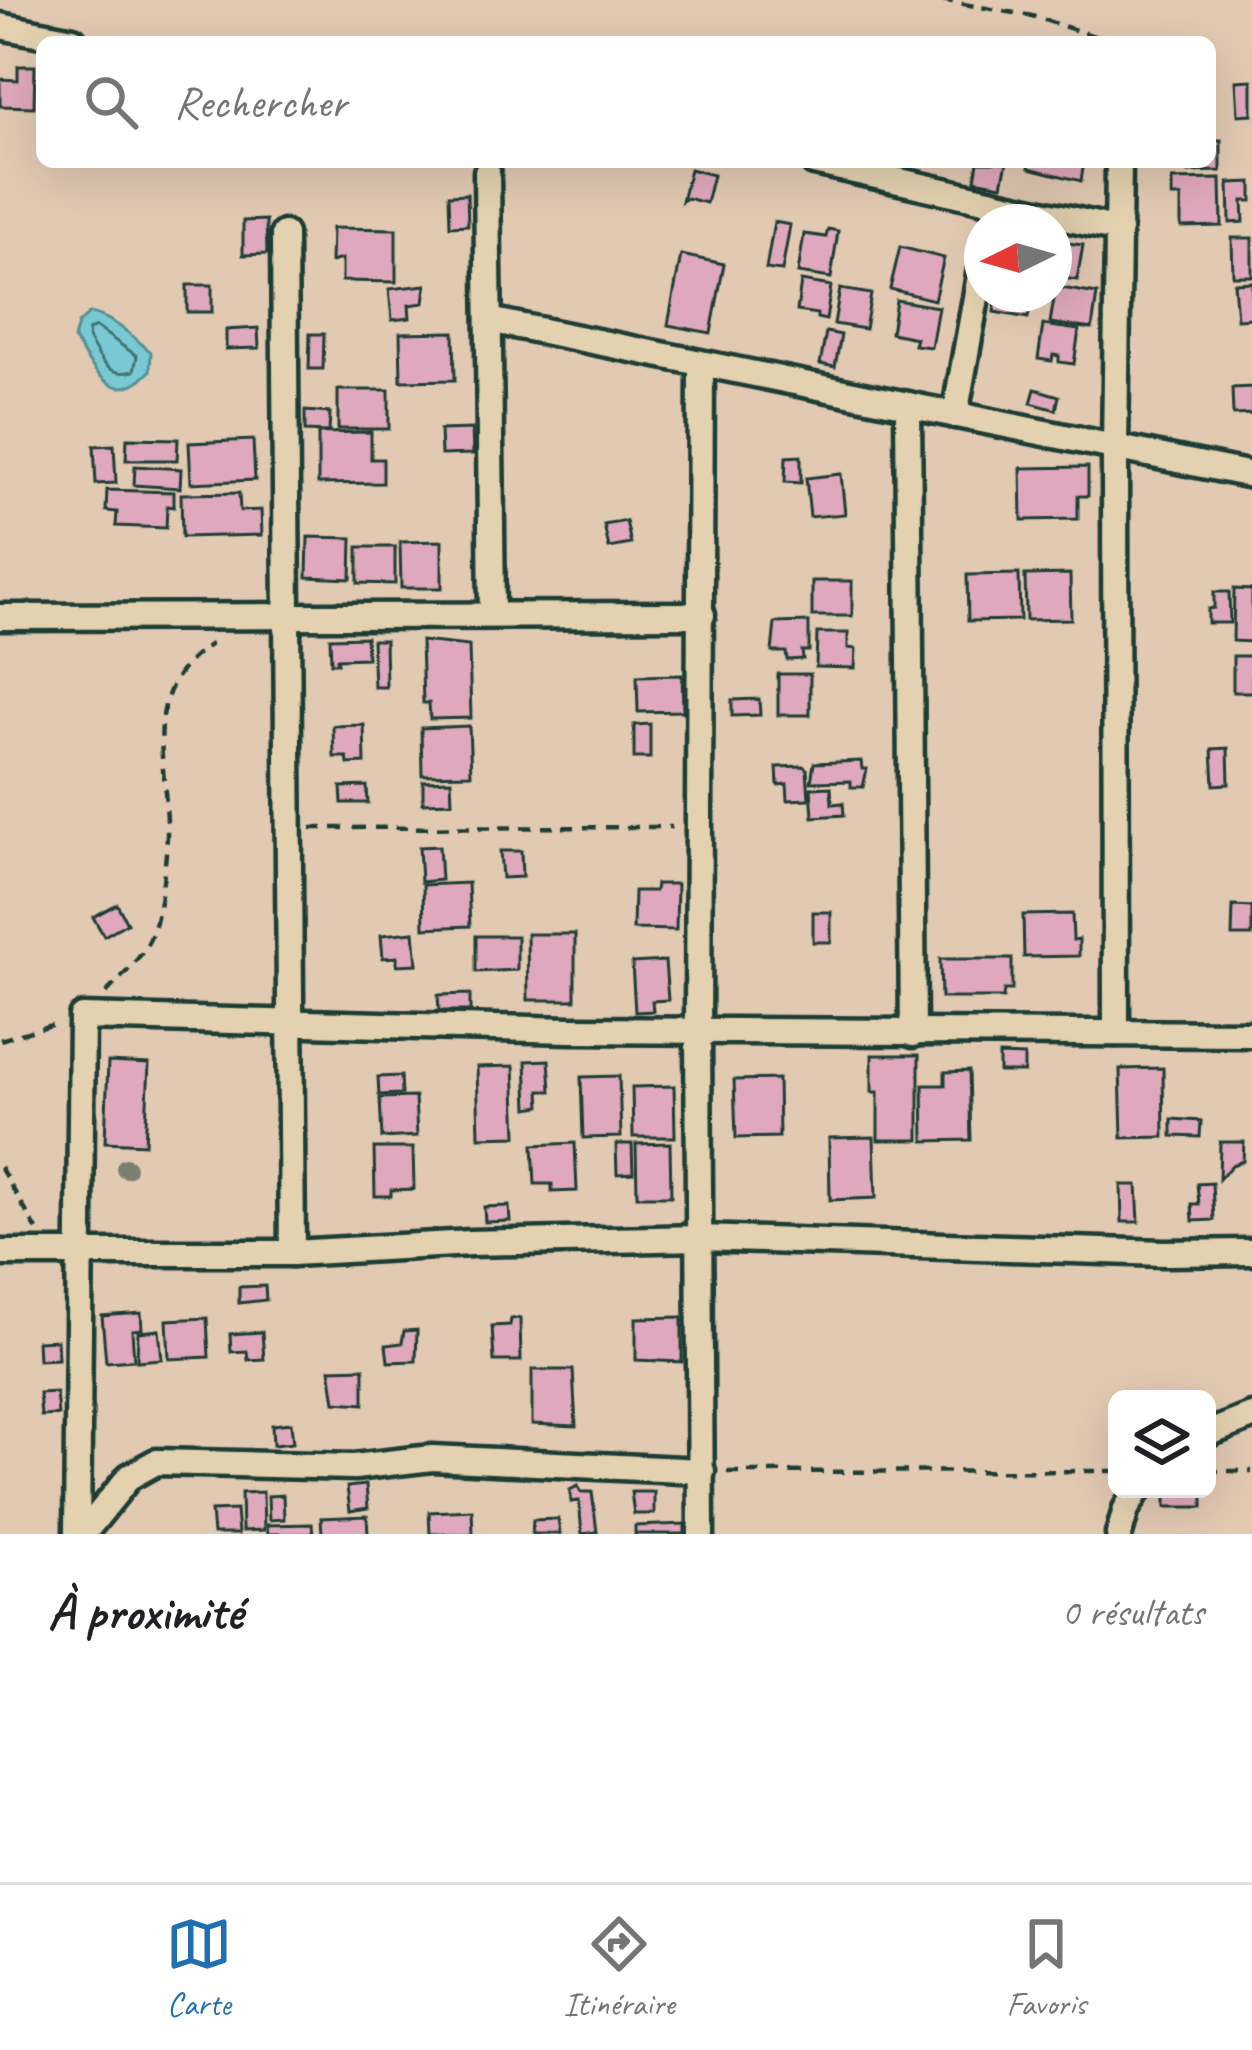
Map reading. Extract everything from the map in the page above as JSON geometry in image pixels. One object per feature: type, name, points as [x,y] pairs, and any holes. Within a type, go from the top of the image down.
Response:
[{"type":"street","points":[[0,26],[52,36]]},
{"type":"street","points":[[835,168],[964,204]]},
{"type":"street","points":[[1116,1033],[1114,448],[1119,168]]},
{"type":"street","points":[[487,172],[492,615]]},
{"type":"street","points":[[1072,223],[1119,230]]},
{"type":"street","points":[[284,234],[292,1253]]},
{"type":"street","points":[[955,415],[973,312]]},
{"type":"street","points":[[489,320],[1252,475]]},
{"type":"street","points":[[701,365],[701,1534]]},
{"type":"street","points":[[908,405],[913,1034]]},
{"type":"street","points":[[0,617],[702,614]]},
{"type":"street","points":[[80,1534],[82,1017],[698,1031],[1252,1034]]},
{"type":"street","points":[[0,1253],[292,1253],[701,1238],[1252,1252]]},
{"type":"street","points":[[1216,1430],[1252,1416]]},
{"type":"street","points":[[80,1534],[128,1477],[156,1462],[337,1468],[432,1458],[702,1472]]},
{"type":"street","points":[[1119,1534],[1133,1498]]},
{"type":"path","points":[[941,0],[1032,16],[1094,36]]},
{"type":"path","points":[[0,1040],[82,1017],[139,959],[155,925],[167,834],[160,754],[164,711],[172,685],[185,667],[222,638]]},
{"type":"path","points":[[289,828],[702,827]]},
{"type":"path","points":[[702,1472],[1108,1471]]},
{"type":"path","points":[[1216,1471],[1252,1471]]},
{"type":"water","points":[[90,313],[115,323],[151,352],[150,371],[137,382],[115,386],[89,362],[74,339],[78,324]]},
{"type":"building","points":[[18,66],[35,66],[34,107],[0,106],[0,79],[18,80]]},
{"type":"building","points":[[1252,80],[1252,114],[1238,115],[1236,81]]},
{"type":"building","points":[[1216,140],[1221,140],[1221,171],[1189,172],[1189,168],[1216,168]]},
{"type":"building","points":[[977,168],[1006,168],[1002,185],[975,180]]},
{"type":"building","points":[[1029,168],[1083,168],[1081,181]]},
{"type":"building","points":[[690,169],[713,175],[706,203],[682,201]]},
{"type":"building","points":[[1221,179],[1222,226],[1181,227],[1181,197],[1172,197],[1172,180]]},
{"type":"building","points":[[1252,182],[1252,201],[1243,201],[1244,222],[1230,223],[1229,183]]},
{"type":"building","points":[[467,194],[468,225],[450,226],[449,195]]},
{"type":"building","points":[[266,220],[267,254],[243,255],[243,221]]},
{"type":"building","points":[[774,222],[790,225],[782,271],[766,269]]},
{"type":"building","points":[[332,228],[396,229],[396,282],[342,281],[342,259],[331,262]]},
{"type":"building","points":[[828,229],[838,231],[831,278],[798,273],[804,234],[826,237]]},
{"type":"building","points":[[1232,238],[1252,238],[1252,276],[1233,276]]},
{"type":"building","points":[[1072,244],[1083,245],[1077,280],[1072,279]]},
{"type":"building","points":[[900,247],[944,258],[934,300],[890,289]]},
{"type":"building","points":[[681,255],[724,264],[711,333],[668,325]]},
{"type":"building","points":[[801,281],[831,286],[826,320],[797,311]]},
{"type":"building","points":[[1252,282],[1252,318],[1237,319],[1234,283]]},
{"type":"building","points":[[187,285],[212,285],[212,312],[187,312]]},
{"type":"building","points":[[426,285],[424,303],[409,305],[410,318],[392,320],[389,289]]},
{"type":"building","points":[[840,289],[871,294],[865,329],[834,324]]},
{"type":"building","points":[[1072,290],[1097,294],[1092,329],[1050,323],[1052,312],[1072,312]]},
{"type":"building","points":[[896,300],[938,307],[931,347],[914,345],[916,338],[891,333]]},
{"type":"building","points":[[994,312],[1029,312],[1028,318]]},
{"type":"building","points":[[1043,325],[1079,330],[1074,364],[1059,362],[1059,356],[1053,355],[1052,361],[1038,359]]},
{"type":"building","points":[[258,328],[259,348],[226,349],[226,330]]},
{"type":"building","points":[[454,332],[455,380],[401,381],[400,333]]},
{"type":"building","points":[[826,332],[841,335],[835,367],[820,364]]},
{"type":"building","points":[[310,334],[324,334],[323,369],[309,369]]},
{"type":"building","points":[[1252,387],[1252,414],[1233,415],[1232,388]]},
{"type":"building","points":[[1035,389],[1059,396],[1056,410],[1031,403]]},
{"type":"building","points":[[338,390],[389,390],[389,429],[338,429]]},
{"type":"building","points":[[305,411],[330,413],[329,432],[305,431]]},
{"type":"building","points":[[472,429],[473,454],[441,455],[440,430]]},
{"type":"building","points":[[371,432],[371,459],[383,459],[383,483],[318,484],[318,433]]},
{"type":"building","points":[[127,438],[178,439],[177,460],[126,460]]},
{"type":"building","points":[[253,440],[255,480],[191,483],[189,443]]},
{"type":"building","points":[[114,445],[116,483],[96,484],[94,446]]},
{"type":"building","points":[[801,456],[801,483],[785,482],[786,457]]},
{"type":"building","points":[[135,466],[181,469],[180,488],[134,485]]},
{"type":"building","points":[[1088,467],[1088,496],[1078,496],[1078,519],[1022,520],[1021,468]]},
{"type":"building","points":[[841,474],[845,514],[810,517],[806,478]]},
{"type":"building","points":[[107,490],[174,492],[174,507],[167,506],[166,528],[116,526],[117,512],[106,511]]},
{"type":"building","points":[[239,493],[240,511],[261,510],[262,535],[182,537],[181,494]]},
{"type":"building","points":[[626,521],[631,544],[609,548],[604,525]]},
{"type":"building","points":[[308,537],[352,538],[351,579],[307,577]]},
{"type":"building","points":[[442,541],[442,588],[401,588],[400,542]]},
{"type":"building","points":[[358,547],[395,547],[395,584],[358,583]]},
{"type":"building","points":[[1019,574],[1020,620],[968,621],[967,575]]},
{"type":"building","points":[[1070,574],[1071,619],[1026,620],[1025,575]]},
{"type":"building","points":[[812,581],[852,581],[852,616],[812,616]]},
{"type":"building","points":[[1234,589],[1252,590],[1252,642],[1233,641]]},
{"type":"building","points":[[1214,592],[1229,592],[1230,623],[1208,623]]},
{"type":"building","points":[[809,622],[809,651],[802,651],[803,659],[787,660],[786,652],[772,652],[775,623]]},
{"type":"building","points":[[817,633],[848,633],[848,648],[856,649],[855,668],[816,667]]},
{"type":"building","points":[[366,637],[367,658],[331,663],[330,638]]},
{"type":"building","points":[[372,640],[385,640],[386,687],[374,687]]},
{"type":"building","points":[[421,641],[469,646],[471,718],[430,719],[429,703],[423,703]]},
{"type":"building","points":[[1233,656],[1252,656],[1252,692],[1233,692]]},
{"type":"building","points":[[778,674],[810,674],[810,715],[778,715]]},
{"type":"building","points":[[682,675],[683,711],[638,712],[637,676]]},
{"type":"building","points":[[759,699],[760,715],[732,716],[732,700]]},
{"type":"building","points":[[650,724],[650,758],[634,758],[634,725]]},
{"type":"building","points":[[364,725],[365,763],[348,764],[347,757],[334,757],[333,726]]},
{"type":"building","points":[[469,726],[471,774],[422,775],[421,728]]},
{"type":"building","points":[[1228,748],[1229,784],[1214,785],[1212,749]]},
{"type":"building","points":[[861,761],[862,769],[867,769],[863,787],[851,787],[851,781],[811,782],[814,763]]},
{"type":"building","points":[[803,766],[809,799],[788,800],[787,784],[778,785],[777,767]]},
{"type":"building","points":[[451,780],[452,802],[423,803],[423,781]]},
{"type":"building","points":[[367,786],[368,803],[342,803],[341,787]]},
{"type":"building","points":[[831,787],[832,804],[843,803],[844,815],[813,817],[811,788]]},
{"type":"building","points":[[439,846],[441,880],[421,882],[419,847]]},
{"type":"building","points":[[500,851],[521,851],[522,877],[502,878]]},
{"type":"building","points":[[468,883],[470,926],[424,928],[423,885]]},
{"type":"building","points":[[656,884],[677,884],[676,930],[633,929],[634,891],[655,891]]},
{"type":"building","points":[[117,904],[127,923],[104,936],[93,917]]},
{"type":"building","points":[[1233,906],[1252,907],[1252,936],[1232,936]]},
{"type":"building","points":[[813,912],[831,912],[831,942],[813,942]]},
{"type":"building","points":[[1072,914],[1079,956],[1024,957],[1023,915]]},
{"type":"building","points":[[414,932],[417,964],[397,965],[397,957],[383,958],[381,935]]},
{"type":"building","points":[[527,934],[575,934],[575,1000],[528,1000]]},
{"type":"building","points":[[476,936],[517,936],[517,970],[476,972]]},
{"type":"building","points":[[940,959],[1012,959],[1012,990],[1004,990],[1003,998],[941,998]]},
{"type":"building","points":[[665,961],[668,1000],[652,1001],[653,1011],[635,1012],[632,963]]},
{"type":"building","points":[[470,994],[470,1011],[439,1011],[438,995]]},
{"type":"building","points":[[872,1055],[919,1055],[919,1140],[878,1140]]},
{"type":"building","points":[[999,1055],[1024,1056],[1024,1072],[999,1072]]},
{"type":"building","points":[[549,1060],[551,1091],[540,1091],[541,1106],[528,1108],[526,1061]]},
{"type":"building","points":[[108,1062],[149,1064],[145,1144],[105,1142]]},
{"type":"building","points":[[514,1066],[517,1136],[479,1137],[477,1067]]},
{"type":"building","points":[[1163,1068],[1164,1137],[1122,1138],[1120,1069]]},
{"type":"building","points":[[969,1071],[971,1140],[924,1141],[923,1085],[945,1085],[945,1072]]},
{"type":"building","points":[[401,1076],[402,1094],[379,1095],[378,1077]]},
{"type":"building","points":[[619,1076],[621,1137],[583,1138],[581,1077]]},
{"type":"building","points":[[778,1079],[779,1137],[736,1138],[734,1080]]},
{"type":"building","points":[[674,1086],[675,1137],[633,1137],[632,1087]]},
{"type":"building","points":[[415,1097],[417,1136],[382,1138],[380,1098]]},
{"type":"building","points":[[1172,1119],[1201,1121],[1200,1137],[1172,1136]]},
{"type":"building","points":[[874,1137],[876,1198],[830,1200],[829,1138]]},
{"type":"building","points":[[1220,1142],[1244,1142],[1243,1161],[1219,1179]]},
{"type":"building","points":[[575,1143],[577,1191],[552,1192],[552,1184],[535,1184],[533,1145]]},
{"type":"building","points":[[670,1143],[671,1196],[637,1196],[636,1144]]},
{"type":"building","points":[[616,1144],[632,1144],[633,1173],[617,1174]]},
{"type":"building","points":[[374,1148],[413,1148],[414,1189],[375,1196]]},
{"type":"building","points":[[1212,1183],[1214,1220],[1193,1221],[1192,1204],[1199,1204],[1197,1184]]},
{"type":"building","points":[[1121,1185],[1137,1185],[1139,1222],[1122,1222]]},
{"type":"building","points":[[509,1206],[510,1221],[485,1222],[484,1207]]},
{"type":"building","points":[[265,1286],[266,1300],[239,1303],[239,1287]]},
{"type":"building","points":[[141,1313],[142,1329],[132,1330],[134,1360],[106,1362],[102,1316]]},
{"type":"building","points":[[682,1317],[682,1362],[636,1360],[636,1318]]},
{"type":"building","points":[[207,1318],[209,1357],[169,1359],[167,1320]]},
{"type":"building","points":[[520,1318],[521,1361],[494,1361],[492,1326],[510,1325],[511,1319]]},
{"type":"building","points":[[159,1330],[162,1359],[137,1361],[138,1332]]},
{"type":"building","points":[[417,1330],[416,1361],[388,1362],[386,1345],[402,1343],[404,1331]]},
{"type":"building","points":[[262,1332],[264,1359],[248,1360],[247,1351],[231,1352],[230,1334]]},
{"type":"building","points":[[57,1340],[58,1359],[38,1360],[37,1341]]},
{"type":"building","points":[[364,1368],[364,1404],[335,1402],[330,1369]]},
{"type":"building","points":[[532,1370],[573,1370],[576,1426],[532,1424]]},
{"type":"building","points":[[56,1392],[58,1415],[41,1416],[39,1393]]},
{"type":"building","points":[[291,1423],[293,1443],[273,1445],[272,1425]]},
{"type":"building","points":[[366,1485],[368,1508],[350,1511],[347,1487]]},
{"type":"building","points":[[578,1486],[581,1492],[592,1492],[597,1532],[582,1534],[579,1501],[571,1502],[570,1490]]},
{"type":"building","points":[[263,1492],[264,1530],[242,1531],[241,1493]]},
{"type":"building","points":[[631,1492],[654,1492],[654,1514],[634,1514]]},
{"type":"building","points":[[283,1495],[284,1519],[269,1520],[268,1496]]},
{"type":"building","points":[[1166,1498],[1203,1498],[1203,1507],[1166,1507]]},
{"type":"building","points":[[236,1510],[238,1534],[213,1534],[211,1511]]},
{"type":"building","points":[[472,1510],[473,1534],[430,1534],[429,1512]]},
{"type":"building","points":[[367,1516],[368,1534],[322,1534],[321,1518]]},
{"type":"building","points":[[558,1519],[560,1534],[532,1534],[533,1520]]},
{"type":"building","points":[[312,1524],[313,1534],[268,1534],[267,1525]]},
{"type":"building","points":[[685,1524],[685,1534],[635,1534],[635,1526]]}]
